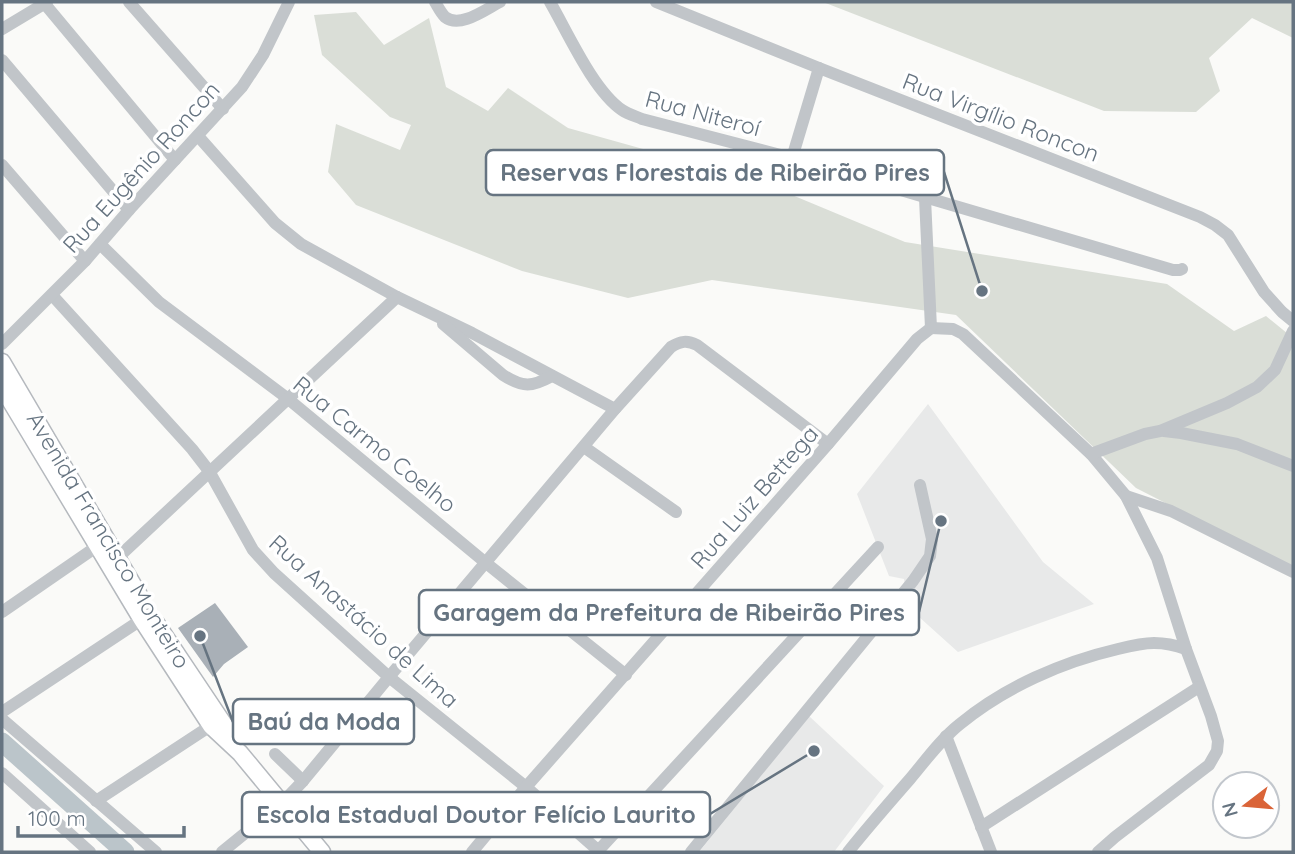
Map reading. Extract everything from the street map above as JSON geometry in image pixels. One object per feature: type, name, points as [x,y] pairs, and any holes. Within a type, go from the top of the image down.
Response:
[{"type":"main road","name":"Avenida Francisco Monteiro","points":[[2,362],[146,617],[216,722],[322,852]]},
{"type":"main road","name":"Avenida Francisco Monteiro","points":[[2,387],[102,543]]},
{"type":"street","points":[[130,2],[223,109]]},
{"type":"street","name":"Rua Eugênio Roncon","points":[[2,344],[85,261],[242,87],[256,68],[289,2]]},
{"type":"street","points":[[435,2],[443,16],[459,21],[477,15],[500,2]]},
{"type":"street","name":"Rua Niteroí","points":[[550,2],[592,76],[608,97],[624,111],[642,120],[792,158],[1173,270],[1182,269]]},
{"type":"street","name":"Rua Virgílio Roncon","points":[[656,2],[1208,221],[1228,235],[1264,292],[1293,321]]},
{"type":"street","points":[[2,29],[45,3],[175,160]]},
{"type":"street","points":[[2,60],[129,210]]},
{"type":"street","points":[[792,158],[819,68]]},
{"type":"street","points":[[198,136],[289,236],[397,297],[472,333],[615,409]]},
{"type":"street","points":[[2,165],[85,261]]},
{"type":"street","points":[[925,198],[931,328],[953,329],[963,334],[1091,454],[1126,496],[1157,558],[1215,729],[1217,751],[1209,765],[1098,852]]},
{"type":"street","name":"Rua Carmo Coelho","points":[[100,244],[159,302],[287,398],[626,675]]},
{"type":"street","name":"Rua Anastácio de Lima","points":[[52,295],[192,449],[209,471],[243,533],[263,562],[389,677],[526,787],[599,851]]},
{"type":"street","points":[[113,562],[397,297]]},
{"type":"street","points":[[435,316],[513,381],[532,385],[552,376]]},
{"type":"street","name":"Rua Luiz Bettega","points":[[472,852],[917,339],[931,328]]},
{"type":"street","points":[[1091,454],[1160,431],[1227,403],[1257,387],[1275,370],[1293,331]]},
{"type":"street","points":[[222,852],[282,803],[303,781],[615,409],[671,347],[683,341],[697,345],[828,444]]},
{"type":"street","points":[[1160,431],[1237,444],[1293,467]]},
{"type":"street","points":[[584,447],[676,512]]},
{"type":"street","points":[[691,852],[913,581],[930,555],[932,539],[920,485]]},
{"type":"street","points":[[1126,496],[1171,511],[1293,572]]},
{"type":"street","points":[[2,612],[102,543]]},
{"type":"street","points":[[599,851],[878,548]]},
{"type":"street","points":[[2,712],[146,617]]},
{"type":"street","points":[[848,852],[946,736],[1002,695],[1041,675],[1107,651],[1137,644],[1162,643],[1186,649]]},
{"type":"street","points":[[981,827],[1199,687]]},
{"type":"street","points":[[2,719],[156,852]]},
{"type":"street","points":[[96,802],[216,722]]},
{"type":"street","points":[[946,736],[991,852]]},
{"type":"street","points":[[275,754],[303,781]]},
{"type":"street","points":[[2,773],[90,852]]},
{"type":"shaded area","points":[[823,2],[1293,2],[1293,38],[1252,18],[1209,58],[1220,91],[1196,112],[1104,111]]},
{"type":"shaded area","points":[[356,12],[384,45],[429,18],[446,87],[488,111],[508,88],[568,128],[761,182],[905,242],[1167,284],[1234,331],[1266,316],[1293,338],[1293,568],[1136,488],[956,315],[712,280],[628,298],[522,271],[356,205],[328,172],[336,124],[400,150],[411,125],[390,117],[322,55],[314,15]]},
{"type":"shaded area","points":[[928,404],[1043,562],[1094,604],[958,652],[908,607],[904,579],[889,576],[857,494]]},
{"type":"shaded area","points":[[809,716],[884,786],[834,852],[699,852]]},
{"type":"building","points":[[215,603],[248,647],[224,664],[213,677],[178,628]]},
{"type":"waterway","points":[[2,742],[125,852]]},
{"type":"place","name":"Reservas Florestais de Ribeirão Pires","points":[[982,291]]},
{"type":"place","name":"Garagem da Prefeitura de Ribeirão Pires","points":[[941,521]]},
{"type":"place","name":"Baú da Moda","points":[[200,636]]},
{"type":"place","name":"Escola Estadual Doutor Felício Laurito","points":[[814,751]]}]
